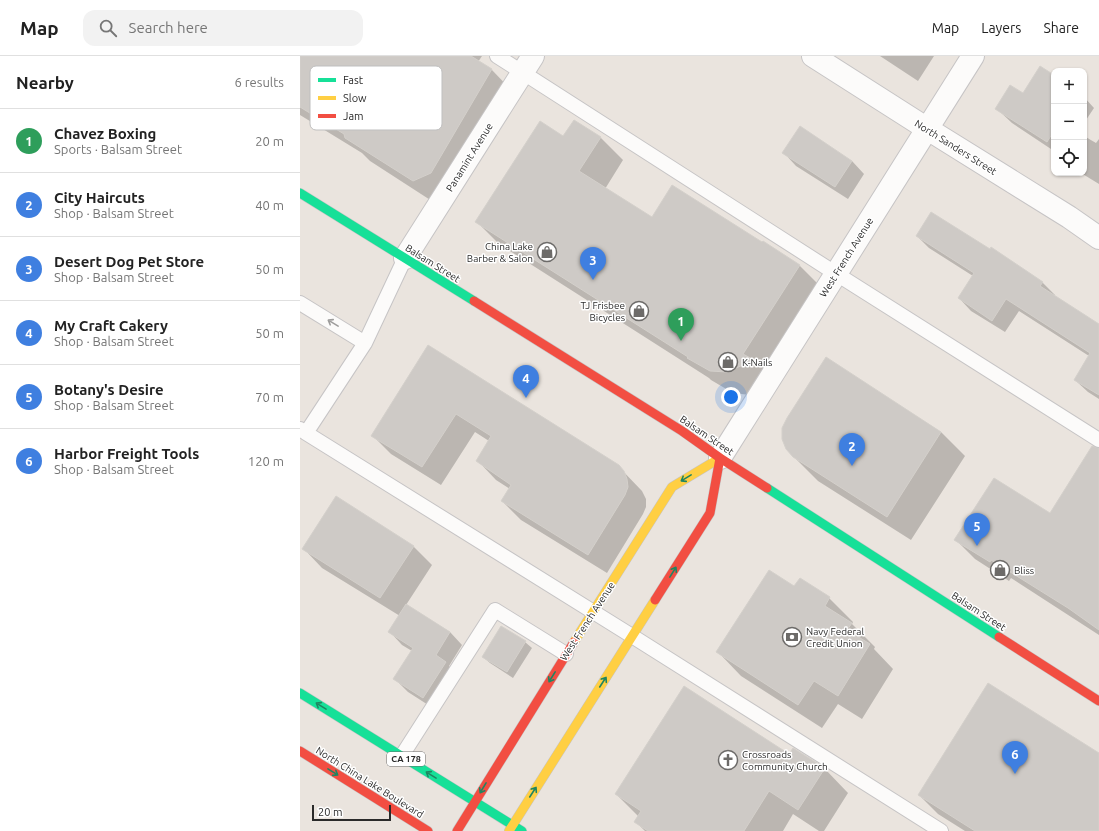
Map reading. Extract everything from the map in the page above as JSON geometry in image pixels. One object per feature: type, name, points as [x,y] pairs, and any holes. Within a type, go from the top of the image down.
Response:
[{"type":"street","name":"North Sanders Street","points":[[814,56],[1099,238]]},
{"type":"street","name":"West French Avenue","points":[[510,828],[710,513],[720,458],[926,128],[973,56]]},
{"type":"street","name":"Panamint Avenue","points":[[405,258],[528,64]]},
{"type":"street","name":"Balsam Street","points":[[300,193],[682,431],[720,458],[1099,701]]},
{"type":"street","name":"West French Avenue","points":[[457,831],[566,654],[672,487],[720,458]]},
{"type":"street","name":"CA 178","points":[[300,693],[474,802],[510,828],[522,831]]},
{"type":"street","name":"North China Lake Boulevard","points":[[300,751],[428,831]]},
{"type":"lane","points":[[497,56],[528,64],[836,273],[1099,440]]},
{"type":"lane","points":[[405,258],[365,343],[303,431],[941,831]]},
{"type":"lane","points":[[300,303],[365,343]]},
{"type":"lane","points":[[401,757],[495,610],[566,654]]},
{"type":"building","points":[[300,56],[471,56],[492,69],[431,173],[413,181],[345,138],[344,134],[337,130],[442,130],[442,66],[310,66],[310,113],[300,107]]},
{"type":"building","points":[[1040,66],[1051,73],[1051,136],[1047,142],[995,109],[1010,85],[1023,93]]},
{"type":"building","points":[[574,120],[601,137],[579,171],[652,217],[672,185],[800,265],[743,354],[754,360],[727,372],[710,371],[687,358],[688,357],[475,222],[540,121],[563,136]]},
{"type":"building","points":[[800,126],[852,161],[835,187],[782,153]]},
{"type":"building","points":[[931,212],[990,249],[991,247],[1043,282],[1040,286],[1099,324],[1099,395],[1074,380],[1090,353],[1006,299],[992,321],[958,298],[974,273],[916,236]]},
{"type":"building","points":[[428,345],[619,465],[624,471],[628,487],[625,495],[588,555],[501,501],[511,485],[476,461],[491,436],[456,414],[422,467],[371,436]]},
{"type":"building","points":[[826,357],[941,432],[887,517],[793,457],[786,449],[782,439],[782,428],[787,418]]},
{"type":"building","points":[[1092,446],[1099,448],[1099,630],[1068,608],[991,560],[990,562],[954,540],[994,478],[1050,513]]},
{"type":"building","points":[[336,496],[414,546],[380,598],[302,549]]},
{"type":"building","name":"Navy Federal Credit Union","points":[[769,570],[794,586],[800,578],[830,597],[825,606],[852,623],[847,630],[870,644],[838,696],[814,681],[798,705],[716,652]]},
{"type":"building","points":[[406,604],[450,632],[436,655],[446,662],[423,698],[393,679],[413,648],[388,632]]},
{"type":"building","points":[[501,626],[526,641],[507,672],[482,657]]},
{"type":"building","points":[[988,683],[1099,753],[1099,831],[975,831],[918,795]]},
{"type":"building","name":"Crossroads Community Church","points":[[684,686],[789,754],[793,748],[825,768],[798,810],[769,791],[744,831],[648,831],[634,822],[641,811],[615,794]]},
{"type":"traffic: fast","points":[[300,193],[474,301]]},
{"type":"traffic: fast","points":[[767,488],[999,637]]},
{"type":"traffic: fast","points":[[300,693],[522,831]]},
{"type":"traffic: slow","points":[[574,642],[672,487],[720,458]]},
{"type":"traffic: slow","points":[[509,831],[655,600]]},
{"type":"traffic: jam","points":[[474,301],[682,431],[720,458],[767,488]]},
{"type":"traffic: jam","points":[[655,600],[710,513],[720,458]]},
{"type":"traffic: jam","points":[[999,637],[1099,701]]},
{"type":"traffic: jam","points":[[457,831],[574,642]]},
{"type":"traffic: jam","points":[[300,751],[428,831]]},
{"type":"place","name":"China Lake Barber & Salon","points":[[547,252]]},
{"type":"place","name":"Desert Dog Pet Store","points":[[593,280]]},
{"type":"place","name":"TJ Frisbee Bicycles","points":[[639,311]]},
{"type":"place","name":"Chavez Boxing","points":[[681,341]]},
{"type":"place","name":"K-Nails","points":[[728,362]]},
{"type":"place","name":"My Craft Cakery","points":[[526,398]]},
{"type":"place","name":"City Haircuts","points":[[852,466]]},
{"type":"place","name":"Botany's Desire","points":[[977,546]]},
{"type":"place","name":"Bliss","points":[[1000,570]]},
{"type":"place","name":"Navy Federal Credit Union","points":[[792,637]]},
{"type":"place","name":"Crossroads Community Church","points":[[728,760]]},
{"type":"place","name":"Harbor Freight Tools","points":[[1015,774]]}]
